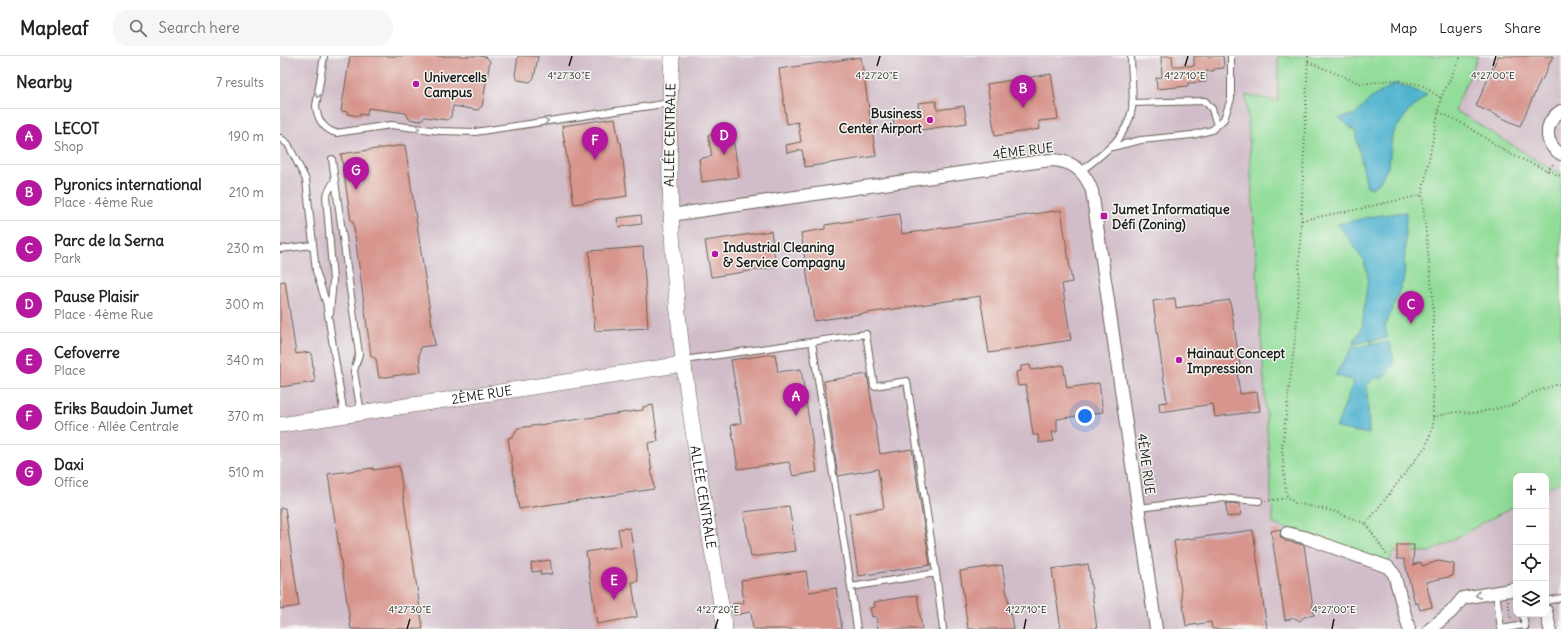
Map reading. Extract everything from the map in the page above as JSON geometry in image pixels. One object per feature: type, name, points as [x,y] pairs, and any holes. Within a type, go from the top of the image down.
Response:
[{"type":"street","name":"ALLÉE CENTRALE","points":[[672,56],[670,103],[670,190],[674,266],[684,362],[725,629]]},
{"type":"street","points":[[1561,111],[1550,121],[1548,129],[1548,137],[1551,145],[1561,154]]},
{"type":"street","name":"4ÈME RUE","points":[[672,214],[1050,160],[1061,160],[1081,171],[1088,180],[1092,191],[1156,629]]},
{"type":"street","name":"2ÈME RUE","points":[[280,425],[684,362]]},
{"type":"street","points":[[1287,533],[1304,537],[1388,566],[1394,574],[1409,629]]},
{"type":"street","points":[[1430,629],[1450,612],[1463,598],[1506,590]]},
{"type":"street","points":[[1547,617],[1550,629]]},
{"type":"lane","points":[[324,56],[316,112],[319,119],[328,131],[336,133],[391,125],[440,131],[475,132],[670,103]]},
{"type":"lane","points":[[1081,171],[1112,147],[1127,128],[1132,108],[1131,56]]},
{"type":"lane","points":[[1112,147],[1141,140],[1192,135],[1212,130],[1224,119],[1231,99],[1231,56]]},
{"type":"lane","points":[[1132,103],[1205,101],[1212,109],[1217,125]]},
{"type":"lane","points":[[280,138],[288,144],[306,180],[316,271],[326,302],[344,415]]},
{"type":"lane","points":[[332,160],[359,354],[354,371],[361,413]]},
{"type":"lane","points":[[329,322],[333,280],[326,196],[335,179]]},
{"type":"lane","points":[[280,249],[313,245]]},
{"type":"lane","points":[[684,362],[866,334],[874,386],[907,381],[943,629]]},
{"type":"lane","points":[[812,342],[857,629]]},
{"type":"lane","points":[[1138,508],[1220,498],[1259,501]]},
{"type":"lane","points":[[851,587],[936,573]]},
{"type":"lane","points":[[1506,590],[1501,629],[1525,627],[1523,617]]},
{"type":"lane","points":[[1549,600],[1561,598]]},
{"type":"path","points":[[1308,56],[1297,322],[1282,449],[1286,493],[1288,498],[1295,503],[1333,511],[1366,524],[1392,562],[1392,570]]},
{"type":"path","points":[[1366,524],[1426,446],[1433,426],[1433,300],[1422,195],[1441,98],[1461,56]]},
{"type":"path","points":[[1308,62],[1362,84],[1392,80],[1422,85],[1441,98]]},
{"type":"path","points":[[1439,112],[1460,122],[1512,155],[1561,176]]},
{"type":"path","points":[[1301,220],[1422,195]]},
{"type":"path","points":[[1433,417],[1455,412],[1476,413],[1516,404],[1532,393],[1561,383]]},
{"type":"path","points":[[1259,501],[1288,498]]},
{"type":"path","points":[[1506,590],[1512,627]]},
{"type":"shaded area","points":[[280,56],[1278,56],[1278,101],[1246,95],[1430,552],[1513,507],[1513,617],[1549,617],[1549,487],[1561,481],[1561,629],[280,629]]},
{"type":"shaded area","points":[[1478,56],[1561,56],[1561,172],[1551,169],[1455,110]]},
{"type":"green space","points":[[1278,56],[1478,56],[1455,110],[1551,169],[1561,172],[1561,481],[1549,487],[1549,473],[1513,473],[1513,507],[1430,552],[1393,552],[1389,563],[1273,524],[1246,95],[1278,101]]},
{"type":"water","points":[[1396,83],[1427,95],[1407,113],[1392,135],[1389,165],[1379,183],[1372,188],[1367,186],[1355,131],[1339,118],[1356,114],[1371,98]]},
{"type":"water","points":[[1406,212],[1404,279],[1385,327],[1388,338],[1372,340],[1373,344],[1389,342],[1393,354],[1392,366],[1381,379],[1377,377],[1367,384],[1369,434],[1336,428],[1354,381],[1335,375],[1351,349],[1371,344],[1370,340],[1352,345],[1362,327],[1368,276],[1364,261],[1338,224],[1374,216]]},
{"type":"building","name":"Univercells Campus","points":[[350,56],[486,57],[490,61],[482,106],[478,110],[453,106],[451,117],[447,120],[425,117],[420,121],[409,119],[406,113],[368,108],[367,115],[360,114],[360,116],[347,114],[348,112],[341,111]]},
{"type":"building","name":"Univercells Campus","points":[[518,56],[538,56],[534,78],[530,82],[518,80],[515,75]]},
{"type":"building","points":[[1161,56],[1172,56],[1173,66],[1194,66],[1194,56],[1223,56],[1224,68],[1214,69],[1214,71],[1206,71],[1206,82],[1188,83],[1188,86],[1157,89],[1156,78],[1162,77]]},
{"type":"building","points":[[1498,56],[1553,56],[1520,126],[1476,106]]},
{"type":"building","points":[[861,57],[876,156],[805,167],[802,150],[787,153],[786,145],[801,142],[798,122],[787,124],[779,69]]},
{"type":"building","points":[[1051,74],[1058,119],[1039,121],[1040,129],[995,136],[987,84]]},
{"type":"building","name":"Business Center Airport","points":[[936,101],[937,110],[964,106],[967,123],[895,134],[893,116],[919,112],[918,103]]},
{"type":"building","points":[[615,118],[619,142],[621,143],[627,196],[574,204],[562,126]]},
{"type":"building","points":[[732,132],[739,177],[702,182],[699,159],[712,156],[708,135]]},
{"type":"building","points":[[405,145],[435,345],[421,347],[419,355],[421,372],[379,378],[376,359],[371,356],[353,221],[351,221],[341,154]]},
{"type":"building","points":[[1061,210],[1072,282],[1062,284],[1071,340],[989,353],[980,296],[814,321],[801,233],[825,229],[825,225],[899,214],[902,234]]},
{"type":"building","points":[[641,215],[642,224],[619,227],[617,218]]},
{"type":"building","points":[[771,231],[776,267],[711,277],[705,241]]},
{"type":"building","points":[[643,247],[648,328],[595,331],[589,251]]},
{"type":"building","points":[[285,281],[296,354],[311,352],[315,382],[280,387],[280,282]]},
{"type":"building","points":[[1175,298],[1176,308],[1230,300],[1241,372],[1237,373],[1240,394],[1257,392],[1260,411],[1215,417],[1213,404],[1160,412],[1159,403],[1167,402],[1153,301]]},
{"type":"building","points":[[775,354],[778,372],[801,369],[817,472],[793,476],[789,462],[738,469],[731,425],[741,423],[731,360]]},
{"type":"building","points":[[1030,365],[1031,370],[1063,365],[1067,388],[1099,383],[1103,412],[1057,419],[1057,432],[1052,432],[1054,441],[1039,443],[1038,435],[1033,435],[1026,385],[1018,386],[1016,372],[1021,371],[1021,366]]},
{"type":"building","points":[[867,374],[880,454],[912,449],[930,565],[858,576],[849,514],[884,508],[878,469],[838,476],[824,381]]},
{"type":"building","points":[[653,405],[658,441],[648,443],[654,489],[519,509],[508,438],[512,437],[518,428],[643,410],[643,407]]},
{"type":"building","points":[[399,466],[423,629],[351,629],[328,474]]},
{"type":"building","points":[[1226,503],[1240,504],[1241,515],[1227,517]]},
{"type":"building","points":[[789,506],[796,551],[751,557],[744,512]]},
{"type":"building","points":[[280,508],[285,508],[299,606],[280,609]]},
{"type":"building","points":[[630,528],[638,581],[632,582],[637,617],[597,624],[586,552],[621,546],[618,529]]},
{"type":"building","points":[[1281,529],[1280,536],[1285,541],[1304,545],[1314,615],[1304,617],[1300,621],[1295,618],[1285,620],[1271,531]]},
{"type":"building","points":[[1253,530],[1267,629],[1212,629],[1211,622],[1186,626],[1174,541]]},
{"type":"building","points":[[1397,545],[1414,545],[1413,565],[1421,562],[1422,566],[1439,561],[1454,564],[1453,576],[1426,582],[1432,607],[1420,610],[1418,603],[1415,604],[1404,559],[1397,559]]},
{"type":"building","points":[[550,560],[552,574],[541,575],[540,571],[532,572],[531,563]]},
{"type":"building","points":[[1088,564],[1097,629],[1061,629],[1052,569]]},
{"type":"building","points":[[1002,565],[1013,629],[968,629],[960,571]]},
{"type":"building","points":[[806,571],[809,592],[836,588],[842,629],[753,629],[751,612],[734,615],[732,604],[744,603],[741,580]]},
{"type":"building","points":[[917,595],[922,629],[878,629],[876,616],[872,617],[870,608],[875,607],[874,602]]},
{"type":"place","name":"Univercells Campus","points":[[416,84]]},
{"type":"place","name":"Pyronics international","points":[[1023,108]]},
{"type":"place","name":"Business Center Airport","points":[[930,120]]},
{"type":"place","name":"Pause Plaisir","points":[[724,155]]},
{"type":"place","name":"Eriks Baudoin Jumet","points":[[595,160]]},
{"type":"place","name":"Daxi","points":[[356,190]]},
{"type":"place","name":"Jumet Informatique Défi (Zoning)","points":[[1104,216]]},
{"type":"place","name":"Industrial Cleaning & Service Compagny","points":[[715,254]]},
{"type":"place","name":"Parc de la Serna","points":[[1411,324]]},
{"type":"place","name":"Hainaut Concept Impression","points":[[1179,360]]},
{"type":"place","name":"LECOT","points":[[796,416]]},
{"type":"place","name":"Cefoverre","points":[[614,600]]}]
